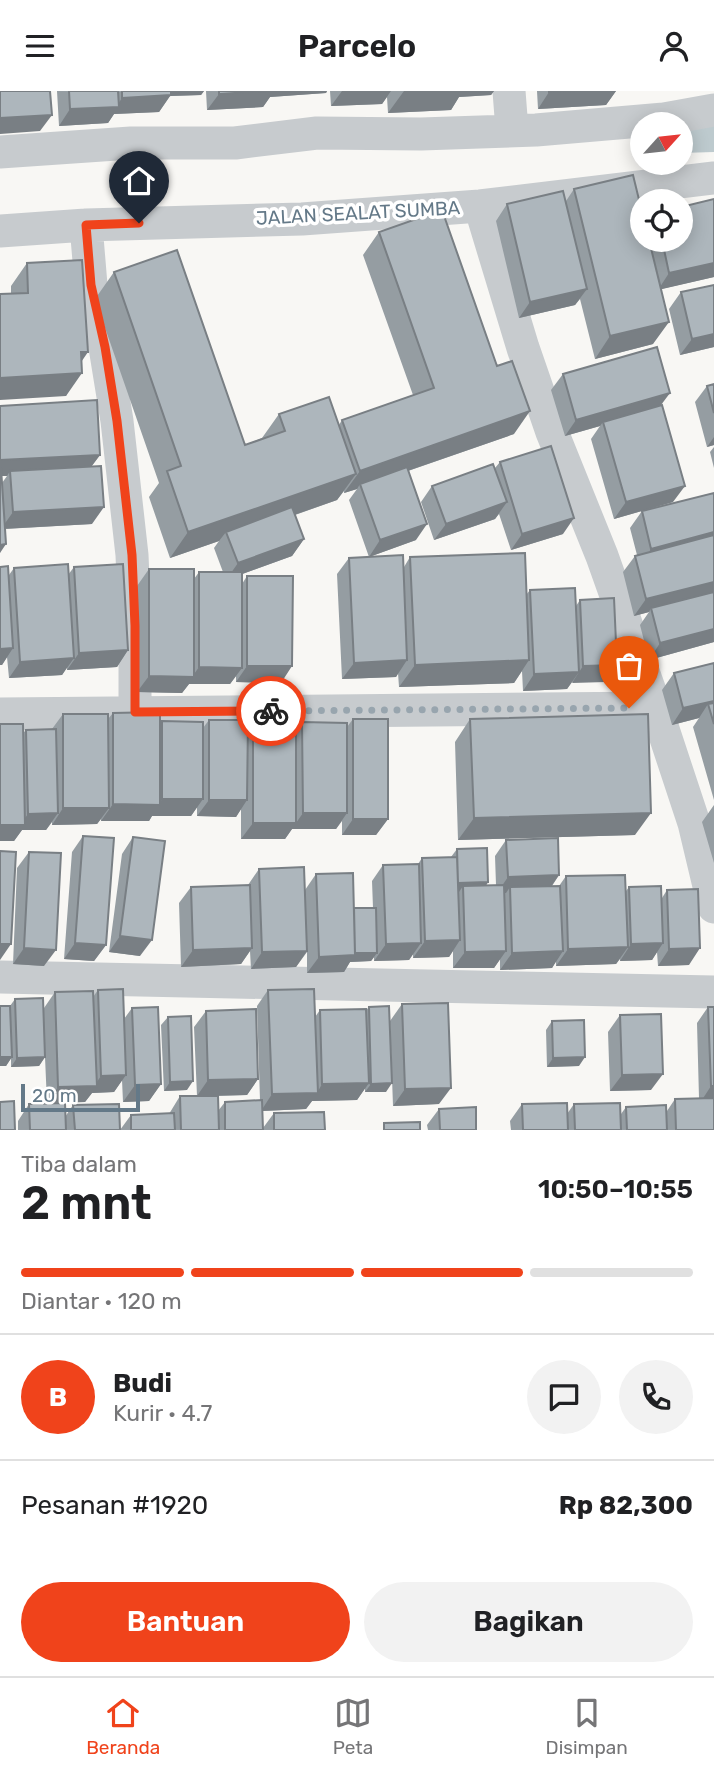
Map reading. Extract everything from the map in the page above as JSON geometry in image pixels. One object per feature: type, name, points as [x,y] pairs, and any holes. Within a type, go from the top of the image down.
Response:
[{"type":"street","points":[[509,91],[512,130]]},
{"type":"street","points":[[0,152],[131,143],[235,143],[317,133],[421,134],[512,130],[664,119],[714,110]]},
{"type":"street","name":"JALAN SEALAT SUMBA","points":[[0,231],[86,225],[302,219],[480,206],[714,178]]},
{"type":"street","points":[[480,206],[523,348],[552,432],[602,556],[656,708],[694,823],[714,907]]},
{"type":"street","points":[[86,225],[91,285],[105,347],[117,421],[132,555],[135,712]]},
{"type":"street","points":[[0,714],[656,708]]},
{"type":"street","points":[[0,977],[714,992]]},
{"type":"building","points":[[0,91],[50,91],[52,115],[0,118]]},
{"type":"building","points":[[69,91],[118,91],[119,107],[70,109]]},
{"type":"building","points":[[122,91],[171,91],[171,95],[122,98]]},
{"type":"building","points":[[219,91],[266,91],[219,94]]},
{"type":"building","points":[[633,175],[636,189],[630,189],[630,252],[652,252],[669,322],[610,336],[574,189]]},
{"type":"building","points":[[563,191],[587,289],[530,302],[507,204]]},
{"type":"building","points":[[714,199],[714,263],[669,273],[665,252],[693,252],[693,204]]},
{"type":"building","points":[[442,210],[497,366],[512,361],[530,411],[360,471],[342,420],[434,388],[379,232]]},
{"type":"building","points":[[177,250],[245,445],[285,431],[279,414],[329,397],[356,474],[188,532],[167,471],[181,466],[114,272]]},
{"type":"building","points":[[82,260],[88,352],[81,352],[82,373],[0,378],[0,294],[28,293],[27,263]]},
{"type":"building","points":[[714,285],[714,334],[692,339],[681,292]]},
{"type":"building","points":[[657,347],[670,393],[576,420],[563,374]]},
{"type":"building","points":[[714,384],[714,413],[707,386]]},
{"type":"building","points":[[97,400],[100,455],[0,460],[0,406]]},
{"type":"building","points":[[662,405],[685,486],[626,502],[603,422]]},
{"type":"building","points":[[551,446],[574,518],[522,534],[500,462]]},
{"type":"building","points":[[493,464],[507,502],[446,524],[432,486]]},
{"type":"building","points":[[101,466],[104,507],[13,512],[10,471]]},
{"type":"building","points":[[407,467],[427,524],[380,540],[360,484]]},
{"type":"building","points":[[0,468],[6,544],[0,545]]},
{"type":"building","points":[[714,493],[714,532],[651,549],[642,511]]},
{"type":"building","points":[[292,507],[304,539],[238,563],[226,532]]},
{"type":"building","points":[[714,535],[714,582],[646,599],[635,556]]},
{"type":"building","points":[[525,553],[529,660],[415,665],[410,557]]},
{"type":"building","points":[[403,555],[407,660],[354,663],[349,558]]},
{"type":"building","points":[[68,564],[74,658],[20,662],[14,568]]},
{"type":"building","points":[[123,564],[128,650],[79,653],[74,567]]},
{"type":"building","points":[[8,566],[13,648],[0,649],[0,567]]},
{"type":"building","points":[[149,569],[194,569],[194,677],[149,676]]},
{"type":"building","points":[[199,572],[242,572],[242,668],[199,667]]},
{"type":"building","points":[[247,576],[293,576],[292,666],[247,666]]},
{"type":"building","points":[[575,588],[579,672],[534,674],[530,590]]},
{"type":"building","points":[[714,592],[714,629],[660,643],[651,608]]},
{"type":"building","points":[[614,598],[617,665],[583,666],[580,600]]},
{"type":"building","points":[[714,663],[714,701],[683,708],[674,673]]},
{"type":"building","points":[[714,703],[714,724],[708,704]]},
{"type":"building","points":[[160,712],[160,805],[113,804],[113,713]]},
{"type":"building","points":[[253,713],[296,713],[296,823],[253,823]]},
{"type":"building","points":[[63,714],[108,714],[109,808],[63,808]]},
{"type":"building","points":[[648,714],[651,813],[474,818],[470,719]]},
{"type":"building","points":[[353,719],[388,719],[388,819],[353,819]]},
{"type":"building","points":[[209,720],[248,720],[247,800],[209,800]]},
{"type":"building","points":[[162,721],[203,722],[203,799],[162,799]]},
{"type":"building","points":[[302,722],[347,723],[347,813],[303,813]]},
{"type":"building","points":[[0,724],[23,724],[25,825],[0,825]]},
{"type":"building","points":[[56,729],[58,813],[28,814],[26,730]]},
{"type":"building","points":[[83,836],[114,838],[106,945],[75,943]]},
{"type":"building","points":[[133,837],[165,841],[152,940],[120,936]]},
{"type":"building","points":[[558,838],[559,875],[508,877],[506,840]]},
{"type":"building","points":[[487,848],[488,882],[458,883],[457,849]]},
{"type":"building","points":[[0,851],[16,852],[11,944],[0,944]]},
{"type":"building","points":[[29,852],[61,853],[56,950],[24,948]]},
{"type":"building","points":[[457,857],[460,940],[425,941],[422,858]]},
{"type":"building","points":[[419,864],[421,943],[386,944],[383,865]]},
{"type":"building","points":[[304,867],[307,951],[262,952],[259,869]]},
{"type":"building","points":[[353,873],[355,955],[319,957],[316,874]]},
{"type":"building","points":[[625,875],[628,947],[568,949],[566,876]]},
{"type":"building","points":[[250,885],[252,948],[193,950],[191,887]]},
{"type":"building","points":[[504,885],[506,951],[465,952],[463,886]]},
{"type":"building","points":[[560,886],[563,951],[512,953],[510,887]]},
{"type":"building","points":[[661,886],[663,943],[631,944],[629,887]]},
{"type":"building","points":[[698,889],[700,948],[669,949],[667,890]]},
{"type":"building","points":[[354,908],[376,908],[377,953],[355,953]]},
{"type":"building","points":[[123,989],[126,1075],[101,1076],[98,990]]},
{"type":"building","points":[[314,989],[318,1093],[272,1094],[268,990]]},
{"type":"building","points":[[93,991],[97,1086],[58,1087],[55,992]]},
{"type":"building","points":[[43,998],[45,1057],[17,1058],[15,999]]},
{"type":"building","points":[[448,1003],[451,1088],[405,1089],[402,1004]]},
{"type":"building","points":[[0,1006],[10,1006],[12,1057],[0,1057]]},
{"type":"building","points":[[389,1006],[392,1083],[371,1084],[369,1007]]},
{"type":"building","points":[[158,1007],[161,1084],[135,1085],[132,1008]]},
{"type":"building","points":[[708,1007],[714,1007],[714,1086],[711,1086]]},
{"type":"building","points":[[256,1009],[258,1079],[208,1080],[206,1011]]},
{"type":"building","points":[[366,1009],[369,1083],[322,1084],[320,1010]]},
{"type":"building","points":[[661,1014],[663,1074],[622,1075],[620,1015]]},
{"type":"building","points":[[191,1016],[193,1081],[170,1082],[168,1017]]},
{"type":"building","points":[[584,1020],[585,1057],[553,1058],[552,1021]]},
{"type":"building","points":[[180,1096],[218,1096],[219,1130],[181,1130]]},
{"type":"building","points":[[714,1098],[714,1130],[676,1130],[675,1099]]},
{"type":"building","points":[[262,1100],[263,1130],[225,1130],[225,1102]]},
{"type":"building","points":[[14,1101],[15,1130],[0,1130],[0,1102]]},
{"type":"building","points":[[65,1103],[66,1130],[30,1130],[29,1104]]},
{"type":"building","points":[[567,1103],[568,1130],[523,1130],[522,1104]]},
{"type":"building","points":[[620,1103],[621,1130],[575,1130],[574,1104]]},
{"type":"building","points":[[119,1104],[120,1130],[75,1130],[73,1105]]},
{"type":"building","points":[[666,1105],[667,1130],[627,1130],[626,1107]]},
{"type":"building","points":[[476,1107],[476,1130],[440,1130],[439,1109]]},
{"type":"building","points":[[324,1112],[325,1130],[274,1130],[274,1113]]},
{"type":"building","points":[[174,1113],[175,1130],[131,1130],[131,1115]]},
{"type":"building","points":[[420,1122],[420,1130],[384,1130],[384,1123]]},
{"type":"waterway","points":[[693,132],[714,131]]},
{"type":"way so far","points":[[271,711],[629,708]]},
{"type":"route","points":[[139,223],[86,225],[91,285],[105,347],[117,421],[132,555],[135,712],[271,711]]}]
